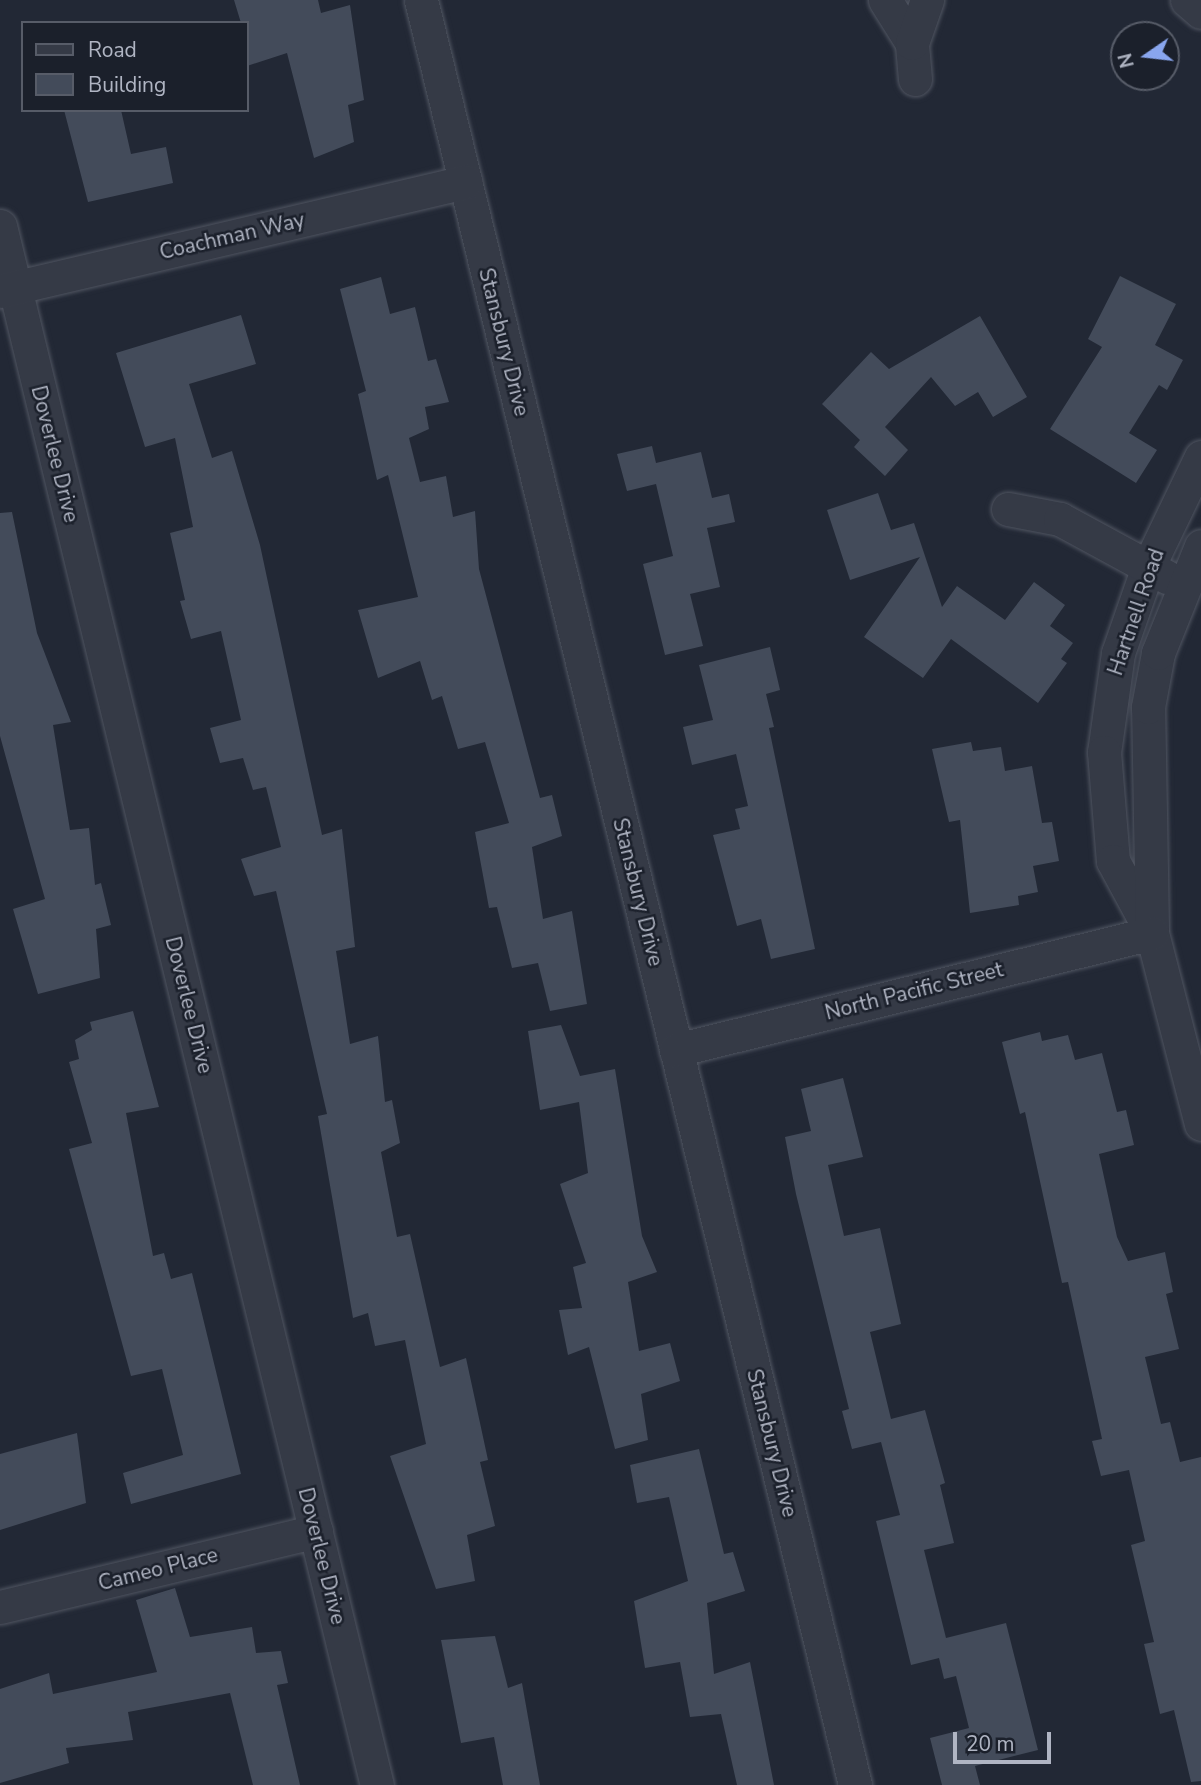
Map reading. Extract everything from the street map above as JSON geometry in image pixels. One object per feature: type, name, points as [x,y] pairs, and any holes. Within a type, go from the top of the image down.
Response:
[{"type":"street","name":"Stansbury Drive","points":[[421,0],[855,1785]]},
{"type":"street","points":[[885,0],[912,43]]},
{"type":"street","points":[[915,79],[912,43],[926,0]]},
{"type":"street","points":[[1187,0],[1201,12]]},
{"type":"street","name":"Coachman Way","points":[[8,289],[465,182]]},
{"type":"street","name":"Doverlee Drive","points":[[0,226],[8,289],[377,1785]]},
{"type":"street","name":"Hartnell Road","points":[[1152,933],[1113,861],[1104,751],[1118,653],[1147,567],[1201,457]]},
{"type":"street","points":[[1009,509],[1060,519],[1182,584]]},
{"type":"street","name":"Hartnell Road","points":[[1201,546],[1182,584],[1148,707],[1152,933],[1201,1125]]},
{"type":"street","name":"North Pacific Street","points":[[676,1050],[1152,933]]},
{"type":"street","name":"Cameo Place","points":[[0,1607],[316,1531]]},
{"type":"building","points":[[234,0],[318,0],[321,13],[350,5],[364,100],[348,105],[354,142],[314,158],[287,53],[248,66],[248,21],[240,21]]},
{"type":"building","points":[[65,112],[121,112],[131,154],[166,147],[173,183],[88,202]]},
{"type":"building","points":[[1120,276],[1176,304],[1155,345],[1183,360],[1167,390],[1159,385],[1129,433],[1157,450],[1136,483],[1050,429],[1102,347],[1088,339]]},
{"type":"building","points":[[381,277],[390,314],[415,307],[428,361],[436,359],[449,402],[425,407],[429,429],[409,438],[420,482],[446,476],[453,517],[475,511],[479,569],[540,798],[552,795],[562,836],[532,847],[543,919],[572,911],[587,1004],[550,1011],[538,963],[512,968],[497,907],[489,908],[475,832],[509,823],[485,742],[458,749],[442,696],[432,700],[420,661],[378,678],[358,610],[418,597],[388,475],[377,480],[358,394],[366,391],[340,289]]},
{"type":"building","points":[[241,315],[256,364],[189,384],[212,458],[232,451],[260,545],[322,835],[342,829],[355,947],[336,951],[350,1044],[378,1036],[385,1102],[392,1100],[400,1143],[381,1152],[397,1237],[410,1234],[440,1367],[466,1358],[488,1460],[480,1462],[495,1526],[467,1535],[475,1581],[436,1589],[390,1456],[426,1444],[405,1340],[375,1346],[368,1313],[353,1318],[318,1116],[327,1114],[276,891],[254,896],[241,859],[281,847],[266,787],[253,790],[243,758],[220,763],[210,728],[241,720],[221,631],[191,639],[180,601],[185,600],[170,533],[193,527],[175,438],[145,447],[116,353]]},
{"type":"building","points":[[980,316],[1027,397],[993,417],[978,392],[955,406],[931,377],[885,427],[908,450],[885,476],[854,447],[860,440],[822,404],[871,352],[889,369]]},
{"type":"building","points":[[652,446],[656,463],[701,452],[712,498],[729,494],[735,522],[707,528],[720,587],[690,594],[703,646],[665,655],[643,564],[673,556],[656,484],[627,491],[617,454]]},
{"type":"building","points":[[878,493],[891,530],[914,523],[942,607],[957,586],[1005,620],[1034,582],[1065,605],[1050,626],[1073,643],[1061,659],[1067,663],[1038,703],[951,639],[923,678],[864,637],[920,557],[850,580],[827,510]]},
{"type":"building","points":[[12,512],[37,633],[71,722],[53,725],[70,830],[89,828],[95,885],[101,883],[111,925],[96,929],[100,978],[38,994],[13,909],[45,899],[0,736],[0,513]]},
{"type":"building","points":[[770,647],[780,690],[766,694],[774,727],[769,728],[815,949],[771,959],[761,919],[737,926],[713,835],[740,829],[735,809],[748,806],[736,754],[692,765],[683,727],[713,720],[699,665]]},
{"type":"building","points":[[971,742],[973,751],[1001,747],[1005,771],[1032,766],[1042,823],[1052,822],[1059,861],[1033,866],[1038,892],[1018,896],[1019,905],[970,913],[960,820],[949,822],[932,749]]},
{"type":"building","points":[[133,1011],[159,1107],[126,1113],[153,1256],[164,1253],[171,1279],[192,1273],[241,1474],[131,1504],[123,1473],[183,1455],[162,1369],[131,1376],[69,1149],[92,1143],[69,1062],[79,1059],[75,1040],[92,1030],[90,1022]]},
{"type":"building","points":[[561,1025],[580,1076],[615,1069],[642,1236],[657,1272],[628,1282],[639,1351],[670,1343],[680,1381],[641,1394],[648,1440],[615,1449],[589,1347],[568,1355],[559,1310],[582,1308],[573,1267],[586,1263],[560,1184],[588,1173],[579,1102],[540,1110],[528,1031]]},
{"type":"building","points":[[1040,1032],[1042,1041],[1068,1035],[1075,1060],[1102,1053],[1117,1112],[1126,1110],[1134,1145],[1099,1154],[1117,1237],[1128,1261],[1165,1252],[1173,1292],[1166,1294],[1179,1349],[1145,1357],[1161,1424],[1170,1422],[1180,1462],[1201,1457],[1201,1781],[1191,1782],[1174,1710],[1160,1714],[1144,1644],[1154,1642],[1131,1545],[1145,1541],[1129,1470],[1101,1476],[1092,1441],[1102,1439],[1068,1282],[1062,1283],[1025,1112],[1020,1114],[1002,1042]]},
{"type":"building","points":[[843,1078],[863,1157],[828,1165],[844,1236],[880,1228],[901,1324],[870,1332],[891,1419],[925,1410],[945,1483],[940,1485],[954,1543],[924,1550],[946,1638],[1006,1623],[1038,1750],[975,1766],[980,1785],[942,1785],[930,1738],[969,1728],[956,1676],[944,1679],[939,1658],[911,1665],[876,1521],[900,1515],[881,1442],[852,1449],[842,1411],[849,1409],[796,1194],[785,1137],[811,1131],[801,1089]]},
{"type":"building","points":[[77,1433],[86,1503],[0,1530],[0,1454]]},
{"type":"building","points":[[699,1449],[724,1554],[733,1552],[745,1591],[707,1603],[714,1674],[750,1662],[774,1785],[737,1785],[721,1714],[690,1717],[680,1662],[645,1668],[634,1601],[688,1581],[669,1497],[637,1503],[630,1465]]},
{"type":"building","points":[[175,1588],[190,1637],[252,1627],[256,1653],[281,1651],[288,1683],[277,1685],[300,1785],[253,1785],[230,1693],[128,1712],[133,1740],[66,1748],[69,1763],[0,1783],[0,1689],[49,1673],[53,1694],[157,1672],[136,1600]]},
{"type":"building","points":[[495,1636],[508,1688],[522,1683],[540,1785],[503,1785],[494,1737],[461,1743],[441,1640]]}]
